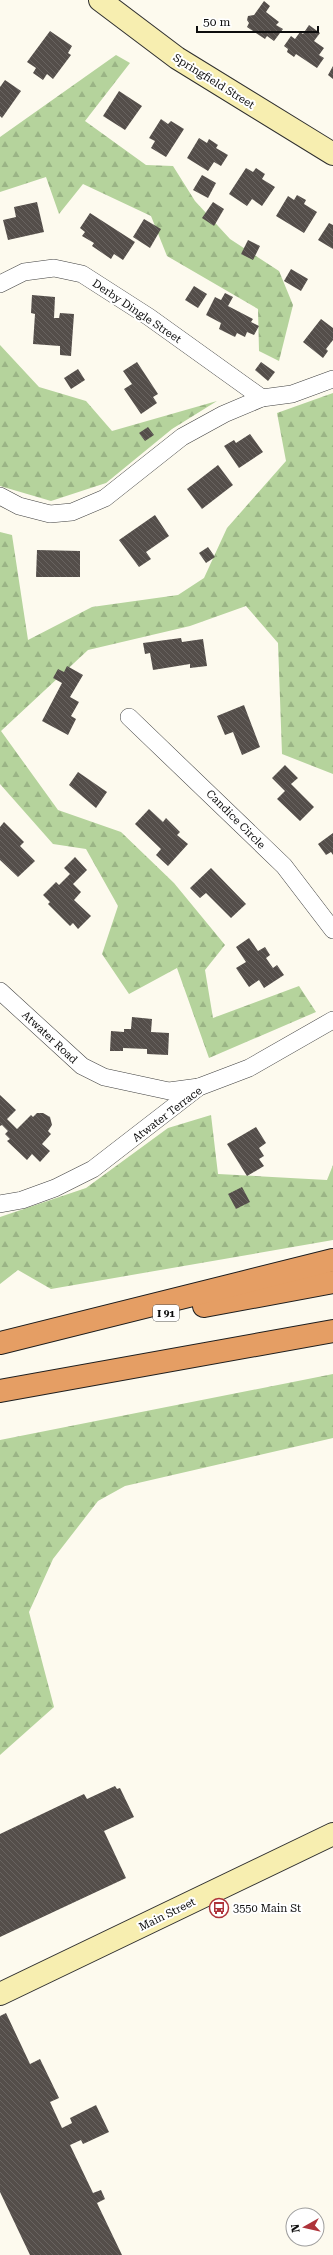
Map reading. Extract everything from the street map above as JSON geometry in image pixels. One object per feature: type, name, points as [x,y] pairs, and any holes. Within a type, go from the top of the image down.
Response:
[{"type":"highway","points":[[0,1343],[333,1260]]},
{"type":"highway","name":"I 91","points":[[0,1343],[333,1282]]},
{"type":"highway","points":[[0,1390],[333,1331]]},
{"type":"main road","name":"Springfield Street","points":[[100,0],[177,58],[333,154]]},
{"type":"main road","name":"Main Street","points":[[0,1994],[333,1834]]},
{"type":"street","name":"Derby Dingle Street","points":[[0,284],[24,272],[54,268],[82,274],[149,317],[262,398]]},
{"type":"street","points":[[0,496],[19,506],[50,514],[72,512],[105,498],[182,437],[224,414],[262,398],[292,394],[333,379]]},
{"type":"street","name":"Candice Circle","points":[[129,717],[284,866],[333,930]]},
{"type":"street","name":"Atwater Road","points":[[0,990],[65,1052],[87,1069],[104,1076],[169,1091],[199,1087]]},
{"type":"street","name":"Atwater Terrace","points":[[0,1204],[22,1200],[55,1188],[93,1169],[199,1087],[248,1068],[333,1020]]},
{"type":"green space","points":[[116,55],[130,63],[85,121],[146,165],[173,166],[195,201],[230,239],[279,271],[293,305],[279,361],[259,351],[258,309],[167,256],[151,216],[83,184],[59,214],[46,177],[0,192],[0,137]]},
{"type":"green space","points":[[0,345],[39,387],[86,401],[112,431],[217,401],[172,429],[106,483],[51,501],[0,486]]},
{"type":"green space","points":[[333,393],[333,774],[282,754],[278,643],[246,606],[190,626],[88,650],[1,731],[58,810],[121,832],[174,883],[225,945],[205,970],[213,1018],[299,986],[316,1012],[209,1058],[177,968],[129,994],[102,954],[118,906],[86,849],[53,844],[0,784],[0,532],[12,535],[28,640],[92,607],[178,595],[204,578],[227,528],[286,461],[277,413]]},
{"type":"green space","points":[[211,1115],[218,1174],[327,1180],[333,1165],[333,1240],[51,1289],[18,1270],[0,1284],[0,1217],[86,1188],[168,1128]]},
{"type":"green space","points":[[333,1374],[333,1438],[125,1486],[98,1501],[53,1559],[29,1612],[54,1707],[0,1755],[0,1440]]},
{"type":"building","points":[[264,1],[270,6],[266,12],[279,22],[276,25],[283,29],[274,41],[267,36],[265,39],[247,27],[249,23],[247,20],[248,16],[254,15]]},
{"type":"building","points":[[309,25],[320,33],[314,41],[324,48],[319,55],[324,58],[317,68],[296,54],[294,57],[287,52],[288,49],[284,46],[291,36],[295,39],[300,32],[303,34]]},
{"type":"building","points":[[50,31],[72,46],[68,53],[71,55],[53,79],[47,74],[43,80],[33,73],[36,68],[27,62]]},
{"type":"building","points":[[333,66],[333,79],[328,75]]},
{"type":"building","points":[[5,80],[21,91],[2,118],[0,116],[0,87]]},
{"type":"building","points":[[119,91],[142,106],[125,130],[103,116]]},
{"type":"building","points":[[161,119],[168,124],[171,121],[184,129],[166,157],[151,148],[155,141],[149,138]]},
{"type":"building","points":[[199,138],[207,143],[209,139],[218,145],[216,148],[228,155],[221,166],[214,162],[208,171],[187,158]]},
{"type":"building","points":[[246,168],[253,172],[256,168],[265,174],[262,179],[275,187],[262,206],[252,199],[247,206],[229,194]]},
{"type":"building","points":[[202,175],[216,183],[208,198],[193,190]]},
{"type":"building","points":[[297,195],[306,200],[304,204],[317,212],[304,233],[276,216],[288,196],[294,200]]},
{"type":"building","points":[[37,202],[44,232],[8,240],[3,220],[16,217],[14,207]]},
{"type":"building","points":[[213,202],[224,209],[214,226],[202,218]]},
{"type":"building","points":[[90,213],[135,242],[123,260],[114,254],[111,259],[92,246],[94,243],[82,236],[85,232],[80,228]]},
{"type":"building","points":[[144,219],[161,229],[150,248],[133,237]]},
{"type":"building","points":[[329,223],[333,225],[333,249],[318,240]]},
{"type":"building","points":[[248,240],[260,246],[253,260],[241,254]]},
{"type":"building","points":[[291,269],[308,279],[301,291],[284,281]]},
{"type":"building","points":[[194,286],[207,294],[198,308],[185,300]]},
{"type":"building","points":[[225,293],[233,297],[228,306],[253,319],[251,322],[259,326],[254,335],[247,332],[245,337],[237,333],[235,337],[219,329],[221,323],[206,315],[215,297],[221,300]]},
{"type":"building","points":[[32,295],[55,297],[54,318],[59,318],[60,313],[74,314],[71,356],[60,355],[60,346],[33,344],[35,314],[31,313]]},
{"type":"building","points":[[321,319],[333,328],[333,340],[326,349],[328,351],[323,358],[303,342]]},
{"type":"building","points":[[137,362],[158,394],[153,397],[157,403],[141,414],[124,389],[132,384],[123,371]]},
{"type":"building","points":[[261,362],[275,372],[268,381],[255,370]]},
{"type":"building","points":[[78,369],[85,380],[71,389],[64,378]]},
{"type":"building","points":[[148,427],[154,435],[145,441],[139,433]]},
{"type":"building","points":[[250,434],[263,452],[239,468],[224,446],[234,440],[236,443]]},
{"type":"building","points":[[218,465],[233,485],[202,509],[187,489]]},
{"type":"building","points":[[155,515],[169,536],[146,552],[151,559],[139,567],[119,540]]},
{"type":"building","points":[[208,547],[215,557],[206,563],[199,553]]},
{"type":"building","points":[[37,550],[80,551],[80,577],[36,577]]},
{"type":"building","points":[[181,638],[182,642],[203,639],[207,666],[190,668],[190,664],[153,670],[150,653],[145,654],[143,643]]},
{"type":"building","points":[[67,666],[83,675],[70,697],[79,702],[71,716],[76,719],[68,735],[42,721],[62,683],[53,678],[58,669],[64,672]]},
{"type":"building","points":[[244,705],[260,747],[242,755],[233,732],[225,735],[217,716]]},
{"type":"building","points":[[285,765],[298,778],[291,784],[314,807],[300,821],[277,799],[285,791],[272,778]]},
{"type":"building","points":[[78,772],[107,792],[96,808],[69,785]]},
{"type":"building","points":[[149,809],[163,822],[166,818],[180,832],[177,835],[188,844],[168,866],[156,855],[161,849],[135,824]]},
{"type":"building","points":[[4,822],[24,842],[20,846],[35,861],[18,877],[0,860],[0,827]]},
{"type":"building","points":[[333,833],[333,855],[331,852],[326,855],[318,844]]},
{"type":"building","points":[[75,857],[87,870],[73,884],[81,892],[74,900],[91,916],[78,929],[73,923],[70,926],[48,904],[50,902],[43,895],[56,882],[59,885],[70,874],[64,868]]},
{"type":"building","points":[[211,868],[246,904],[231,918],[206,893],[200,898],[190,888]]},
{"type":"building","points":[[249,938],[258,951],[265,947],[270,955],[266,958],[273,968],[277,965],[284,975],[264,988],[259,980],[249,987],[236,968],[246,962],[236,947]]},
{"type":"building","points":[[132,1017],[152,1019],[151,1032],[169,1033],[168,1055],[147,1054],[147,1049],[123,1048],[123,1051],[110,1051],[111,1031],[124,1032],[124,1029],[131,1029]]},
{"type":"building","points":[[0,1095],[16,1110],[7,1119],[17,1129],[31,1115],[33,1117],[37,1113],[43,1113],[50,1117],[52,1125],[48,1131],[51,1134],[42,1144],[50,1151],[40,1162],[32,1154],[27,1160],[7,1141],[10,1139],[5,1134],[8,1131],[2,1125],[0,1126]]},
{"type":"building","points":[[256,1127],[266,1143],[259,1148],[264,1156],[259,1159],[264,1166],[247,1176],[227,1144]]},
{"type":"building","points":[[242,1187],[250,1202],[236,1209],[228,1194]]},
{"type":"building","points":[[115,1786],[117,1789],[120,1788],[134,1817],[104,1831],[126,1878],[0,1937],[0,1834],[84,1794],[87,1799]]},
{"type":"building","points":[[6,2013],[30,2064],[40,2059],[59,2098],[50,2102],[62,2128],[72,2123],[70,2118],[96,2105],[109,2132],[83,2144],[81,2140],[70,2145],[93,2193],[101,2190],[105,2199],[97,2203],[122,2255],[30,2255],[0,2192],[0,2016]]},
{"type":"place","name":"3550 Main St","points":[[219,1908]]}]
